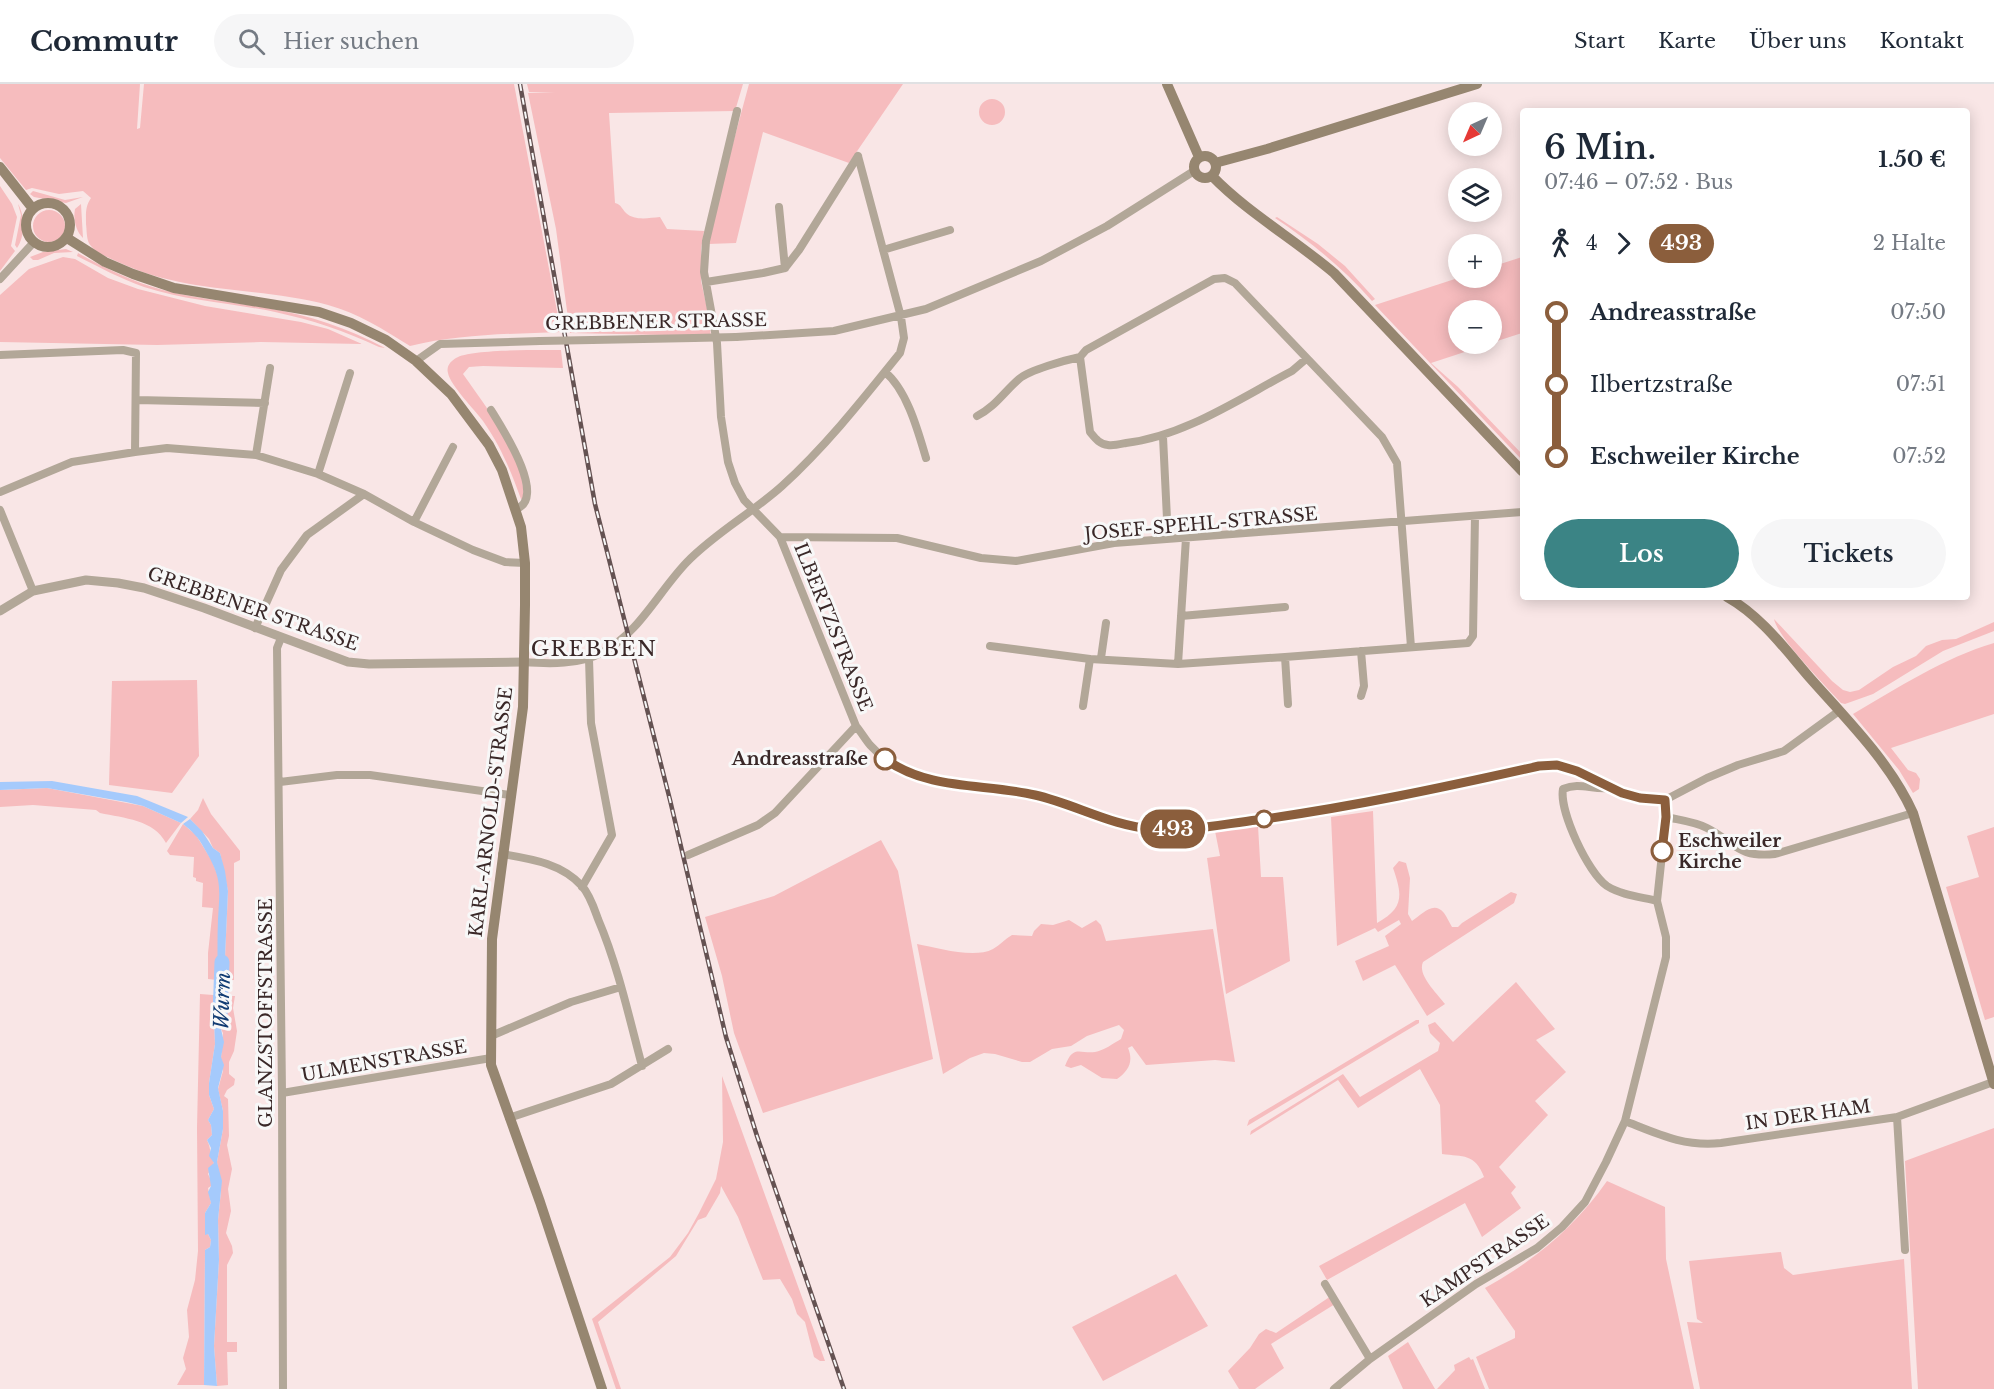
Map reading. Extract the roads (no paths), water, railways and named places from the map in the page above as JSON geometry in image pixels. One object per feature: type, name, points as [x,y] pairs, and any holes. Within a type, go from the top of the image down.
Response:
[{"type":"main road","points":[[1167,84],[1199,157]]},
{"type":"main road","points":[[1215,163],[1477,84]]},
{"type":"main road","points":[[1208,156],[1215,163],[1216,170],[1212,176],[1202,178],[1194,171],[1194,163],[1199,157],[1208,156]]},
{"type":"main road","points":[[0,167],[33,209]]},
{"type":"main road","points":[[1212,176],[1241,203],[1334,273],[1520,469]]},
{"type":"main road","points":[[44,203],[60,206],[69,216],[67,238],[54,247],[43,247],[30,238],[26,228],[27,217],[33,209],[44,203]]},
{"type":"main road","name":"KARL-ARNOLD-STRASSE","points":[[67,238],[105,262],[174,288],[319,312],[351,323],[386,340],[416,361],[451,394],[489,445],[502,470],[521,527],[525,563],[523,707],[492,939],[491,1058],[494,1077],[540,1202],[602,1389]]},
{"type":"main road","points":[[1731,600],[1754,616],[1770,632],[1839,711],[1903,790],[1913,813],[1994,1083]]},
{"type":"street","points":[[737,111],[706,241],[704,272],[717,343],[721,417],[728,462],[744,500],[780,537]]},
{"type":"street","points":[[706,282],[785,268],[799,250],[858,156],[901,317]]},
{"type":"street","name":"GREBBENER STRASSE","points":[[416,361],[440,344],[736,337],[834,331],[901,317],[982,287],[1041,261],[1107,226],[1194,171]]},
{"type":"street","points":[[779,207],[785,268]]},
{"type":"street","points":[[883,250],[950,230]]},
{"type":"street","points":[[0,279],[34,242]]},
{"type":"street","points":[[977,416],[991,409],[1021,377],[1065,360],[1080,357],[1086,350],[1214,279],[1225,278],[1234,283],[1382,437],[1392,451],[1397,464],[1411,647]]},
{"type":"street","name":"GREBBENER STRASSE","points":[[33,591],[86,580],[118,582],[144,588],[348,662],[369,664],[570,662],[589,658],[605,652],[634,626],[686,563],[712,538],[754,509],[806,463],[900,353],[904,338],[901,317]]},
{"type":"street","points":[[0,355],[123,350],[136,353],[135,452]]},
{"type":"street","points":[[1080,357],[1090,432],[1097,441],[1107,445],[1162,437],[1185,428],[1292,371],[1306,359]]},
{"type":"street","points":[[256,455],[270,368]]},
{"type":"street","points":[[885,372],[894,380],[913,416],[926,458]]},
{"type":"street","points":[[318,474],[350,373]]},
{"type":"street","points":[[137,400],[265,403]]},
{"type":"street","points":[[491,410],[521,465],[526,479],[527,502],[516,510]]},
{"type":"street","points":[[1162,437],[1168,538]]},
{"type":"street","points":[[414,522],[453,447]]},
{"type":"street","points":[[0,492],[72,462],[135,452],[167,448],[256,455],[318,474],[364,494],[414,522],[473,550],[505,562],[525,563]]},
{"type":"street","points":[[255,628],[280,570],[307,535],[364,494]]},
{"type":"street","points":[[0,510],[33,591],[0,612]]},
{"type":"street","name":"JOSEF-SPEHL-STRASSE","points":[[780,537],[897,538],[981,558],[1016,561],[1114,543],[1520,512]]},
{"type":"street","points":[[990,646],[1090,659],[1178,664],[1468,643],[1473,636],[1475,516]]},
{"type":"street","name":"ILBERTZSTRASSE","points":[[780,537],[856,726],[869,744],[886,759],[901,770],[917,777],[937,782],[1022,792],[1048,798],[1110,821],[1155,830],[1190,828],[1338,808],[1414,794],[1539,766],[1557,765],[1640,798],[1665,800]]},
{"type":"street","points":[[1178,664],[1186,538]]},
{"type":"street","points":[[1181,616],[1285,607]]},
{"type":"street","points":[[1101,658],[1106,623]]},
{"type":"street","name":"GLANZSTOFFSTRASSE","points":[[280,638],[277,648],[280,782],[283,1389]]},
{"type":"street","points":[[1361,651],[1364,686],[1361,696]]},
{"type":"street","points":[[1285,657],[1288,704]]},
{"type":"street","points":[[582,887],[612,835],[591,723],[589,658]]},
{"type":"street","points":[[1083,706],[1090,659]]},
{"type":"street","points":[[1611,788],[1597,790],[1575,784],[1563,789],[1562,797],[1570,823],[1589,865],[1602,881],[1623,893],[1657,901],[1666,817],[1665,800],[1718,774],[1784,751],[1839,711]]},
{"type":"street","points":[[688,855],[758,825],[775,813],[856,726]]},
{"type":"street","points":[[280,782],[338,775],[370,775],[510,795]]},
{"type":"street","points":[[1666,817],[1706,827],[1733,847],[1748,854],[1761,856],[1775,854],[1913,813]]},
{"type":"street","points":[[502,854],[543,861],[559,869],[582,887],[591,901],[610,947],[642,1066]]},
{"type":"street","name":"KAMPSTRASSE","points":[[1334,1389],[1370,1359],[1476,1284],[1536,1248],[1562,1227],[1585,1202],[1625,1121],[1666,957],[1666,937],[1657,901]]},
{"type":"street","points":[[491,1036],[571,1002],[621,987]]},
{"type":"street","points":[[509,1118],[611,1084],[668,1048]]},
{"type":"street","name":"ULMENSTRASSE","points":[[282,1094],[491,1058]]},
{"type":"street","name":"IN DER HAM","points":[[1625,1121],[1674,1141],[1707,1145],[1897,1117],[1994,1083]]},
{"type":"street","points":[[1897,1117],[1905,1250]]},
{"type":"street","points":[[1325,1284],[1370,1359]]},
{"type":"water","points":[[52,781],[137,796],[188,817],[181,823],[143,806],[47,788],[0,790],[0,782]]},
{"type":"water","points":[[190,819],[202,831],[213,848],[220,853],[225,871],[228,891],[224,980],[217,980],[219,882],[202,844],[183,824]]},
{"type":"water","points":[[213,995],[224,996],[222,1000],[226,1007],[221,1029],[224,1042],[221,1057],[224,1065],[218,1088],[223,1111],[223,1129],[217,1162],[222,1181],[218,1220],[219,1260],[214,1346],[217,1386],[204,1385],[205,1250],[210,1247],[211,1240],[208,1234],[205,1235],[205,1213],[211,1203],[208,1192],[211,1186],[208,1168],[214,1163],[209,1156],[211,1148],[207,1140],[212,1135],[208,1120],[214,1109],[209,1095],[215,1044]]},
{"type":"waterway","name":"Wurm","points":[[220,1016],[222,962]]},
{"type":"railway","points":[[520,84],[595,504],[670,800],[726,1037],[757,1136],[844,1389]]},
{"type":"place","name":"Andreasstraße","points":[[885,759]]},
{"type":"place","name":"Eschweiler Kirche","points":[[1662,851]]},
{"type":"district","name":"GREBBEN","points":[[594,649]]}]
